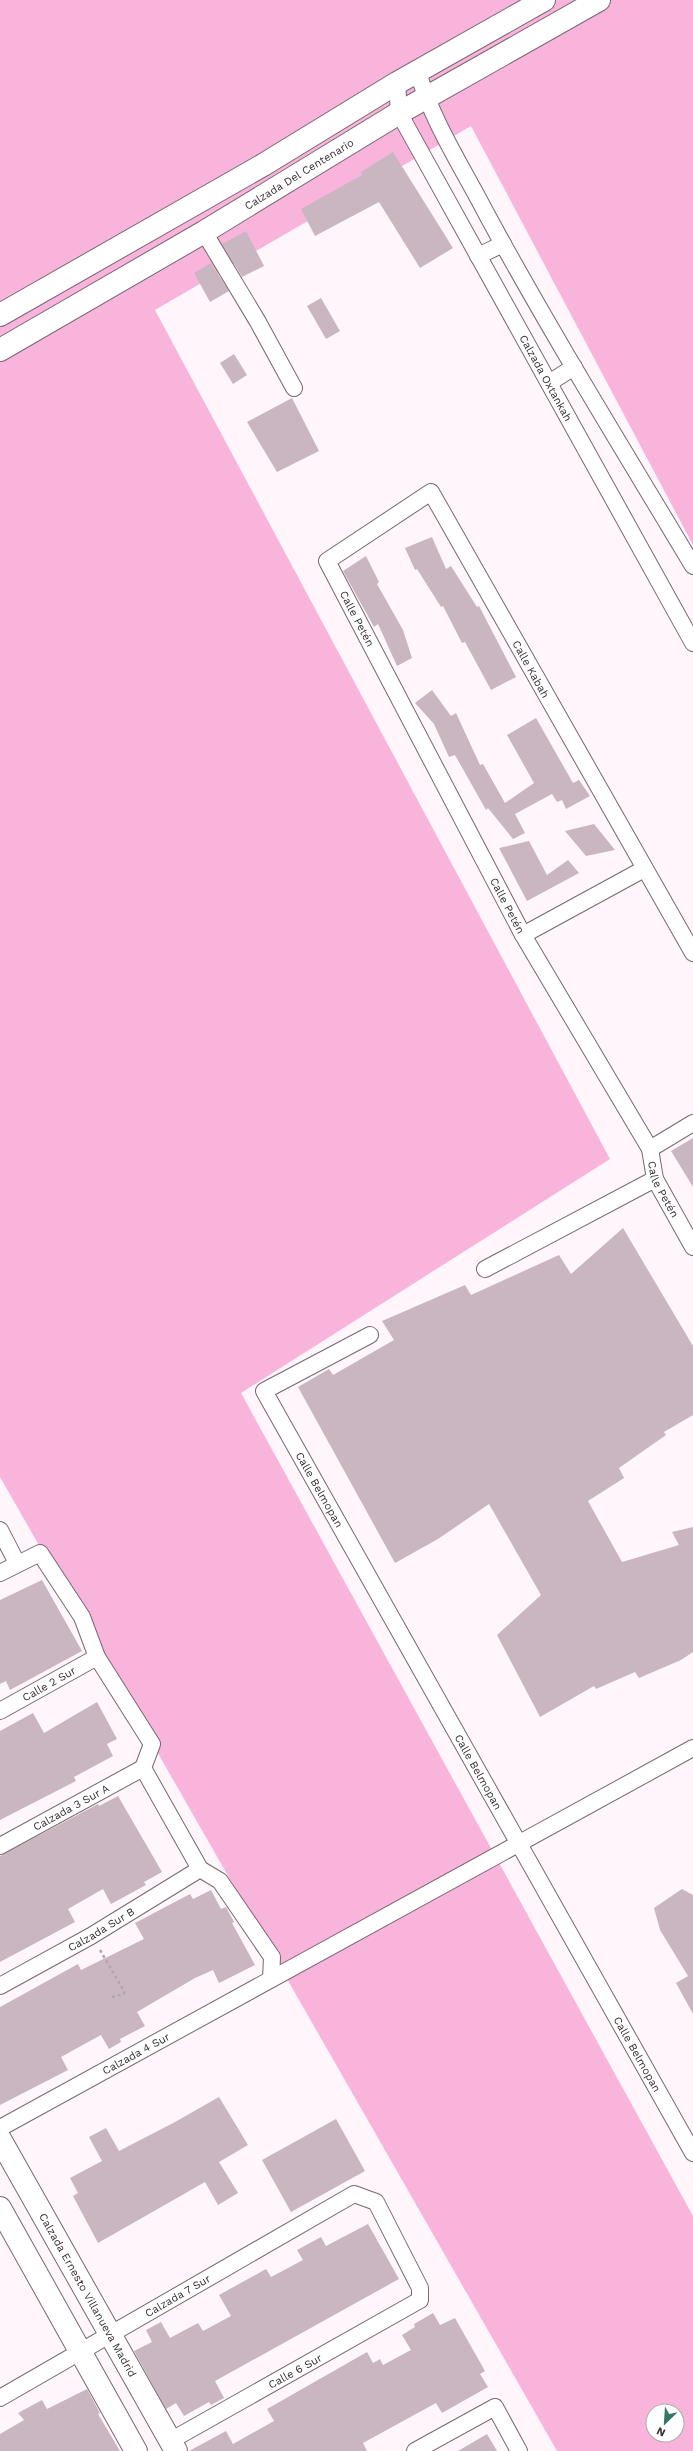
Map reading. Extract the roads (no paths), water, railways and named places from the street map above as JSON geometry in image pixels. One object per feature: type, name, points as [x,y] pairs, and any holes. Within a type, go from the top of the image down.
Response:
[{"type":"main road","points":[[0,315],[263,165],[397,83],[544,0]]},
{"type":"main road","name":"Calzada Del Centenario","points":[[0,350],[204,232],[399,113],[599,0]]},
{"type":"main road","points":[[263,165],[277,188]]},
{"type":"main road","name":"Calzada Ernesto Villanueva Madrid","points":[[0,2139],[173,2446]]},
{"type":"main road","points":[[0,2208],[82,2351],[136,2451]]},
{"type":"street","points":[[418,72],[426,98],[503,244],[574,367],[693,566]]},
{"type":"street","points":[[397,83],[399,113]]},
{"type":"street","name":"Calzada Oxtankah","points":[[399,113],[693,643]]},
{"type":"street","points":[[204,232],[258,322],[294,388]]},
{"type":"street","points":[[478,256],[503,244]]},
{"type":"street","points":[[549,383],[574,367]]},
{"type":"street","name":"Calle Kabah","points":[[327,561],[431,492],[693,953]]},
{"type":"street","name":"Calle Petén","points":[[327,561],[523,935],[650,1150],[655,1179],[693,1247]]},
{"type":"street","points":[[523,935],[644,869]]},
{"type":"street","points":[[650,1150],[693,1123]]},
{"type":"street","points":[[485,1269],[655,1179]]},
{"type":"street","name":"Calle Belmopan","points":[[370,1335],[264,1391],[693,2153]]},
{"type":"street","points":[[0,1530],[17,1563]]},
{"type":"street","points":[[0,1572],[40,1553],[82,1617],[97,1657],[152,1744],[143,1768],[200,1869],[220,1881],[272,1957],[271,1979]]},
{"type":"street","name":"Calle 2 Sur","points":[[0,1711],[97,1657]]},
{"type":"street","name":"Calzada 4 Sur","points":[[0,2128],[693,1748]]},
{"type":"street","name":"Calzada 3 Sur A","points":[[0,1846],[143,1768]]},
{"type":"street","name":"Calzada Sur B","points":[[0,1986],[91,1936],[200,1869]]},
{"type":"street","name":"Calzada 7 Sur","points":[[0,2398],[354,2194]]},
{"type":"street","name":"Calle 6 Sur","points":[[173,2446],[420,2300],[420,2288],[376,2202],[354,2194]]},
{"type":"street","points":[[415,2451],[495,2407],[519,2451]]}]
